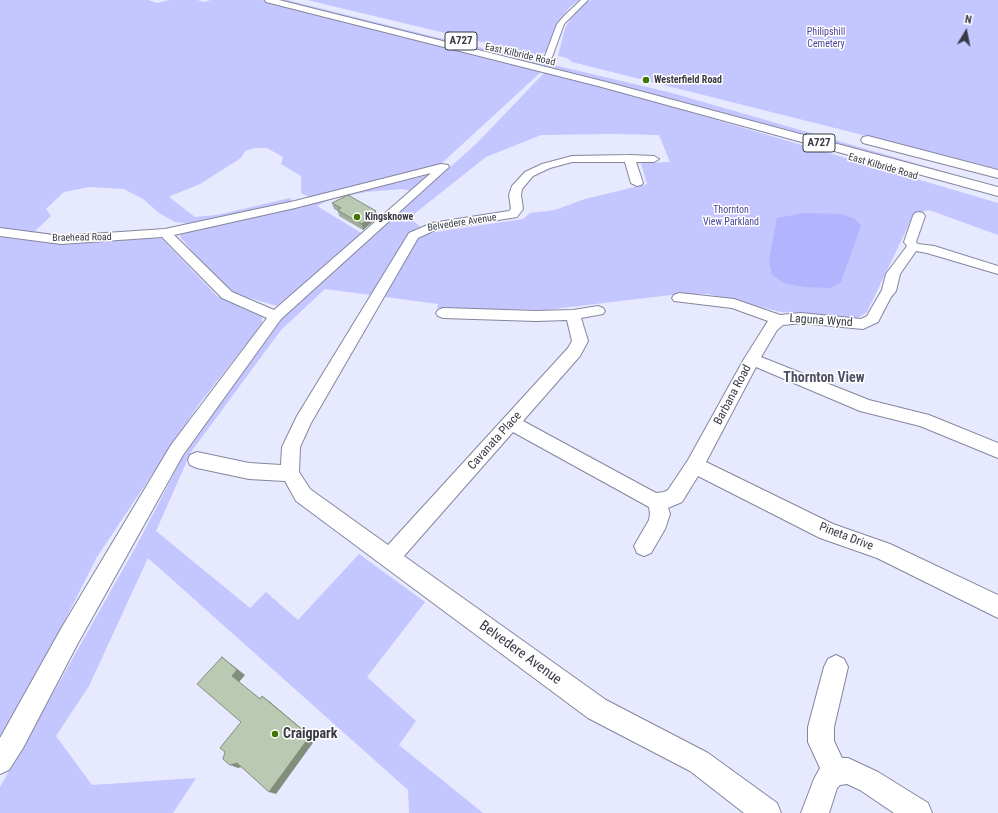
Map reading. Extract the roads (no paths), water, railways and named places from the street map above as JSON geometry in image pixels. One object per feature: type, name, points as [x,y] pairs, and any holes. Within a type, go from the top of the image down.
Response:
[{"type":"main road","name":"East Kilbride Road","points":[[269,0],[964,178],[998,184]]},
{"type":"main road","name":"East Kilbride Road","points":[[294,0],[590,71]]},
{"type":"main road","name":"East Kilbride Road","points":[[724,104],[964,178],[998,192]]},
{"type":"main road","name":"East Kilbride Road","points":[[676,105],[789,140],[998,200]]},
{"type":"main road","name":"East Kilbride Road","points":[[855,136],[998,174]]},
{"type":"street","points":[[544,60],[548,57],[567,16],[585,0]]},
{"type":"street","points":[[629,158],[636,183]]},
{"type":"street","name":"Belvedere Avenue","points":[[654,159],[629,158],[572,160],[546,166],[529,174],[516,188],[515,195],[517,209],[513,214],[432,227],[413,236],[303,421],[291,448],[290,473],[303,495],[597,709],[699,762],[766,813]]},
{"type":"street","name":"Braehead Road","points":[[0,232],[61,240],[165,233],[295,204],[444,166],[276,316]]},
{"type":"street","points":[[919,216],[910,242],[914,247],[929,249],[998,270]]},
{"type":"street","points":[[0,761],[14,739],[70,635],[177,450],[276,316],[227,295],[165,233]]},
{"type":"street","name":"Laguna Wynd","points":[[679,298],[734,304],[779,320],[801,318],[863,324],[873,319],[885,295],[889,292],[892,274],[909,250],[914,247]]},
{"type":"street","points":[[443,313],[536,316],[573,315],[598,312]]},
{"type":"street","name":"Cavanata Place","points":[[389,558],[574,352],[580,341],[573,315]]},
{"type":"street","name":"Laguna Wynd","points":[[752,359],[771,328],[779,320]]},
{"type":"street","name":"Barbana Road","points":[[657,502],[675,496],[694,465],[752,359],[866,406],[923,420],[998,451]]},
{"type":"street","points":[[512,422],[628,488],[657,502],[660,514],[658,523],[644,546]]},
{"type":"street","points":[[197,460],[249,471],[290,473]]},
{"type":"street","name":"Pineta Drive","points":[[694,465],[827,531],[843,538],[862,542],[880,549],[998,607]]},
{"type":"street","points":[[835,772],[821,742],[821,726],[836,667]]},
{"type":"street","points":[[815,813],[827,779],[835,772],[848,771],[869,781],[918,813]]},
{"type":"place","name":"Westerfield Road","points":[[646,80]]},
{"type":"place","name":"Kingsknowe","points":[[357,217]]},
{"type":"place","name":"Craigpark","points":[[275,734]]},
{"type":"district","name":"Thornton View","points":[[824,378]]},
{"type":"park label","name":"Philipshill Cemetery","points":[[826,38]]},
{"type":"park label","name":"Thornton View Parkland","points":[[731,216]]}]
